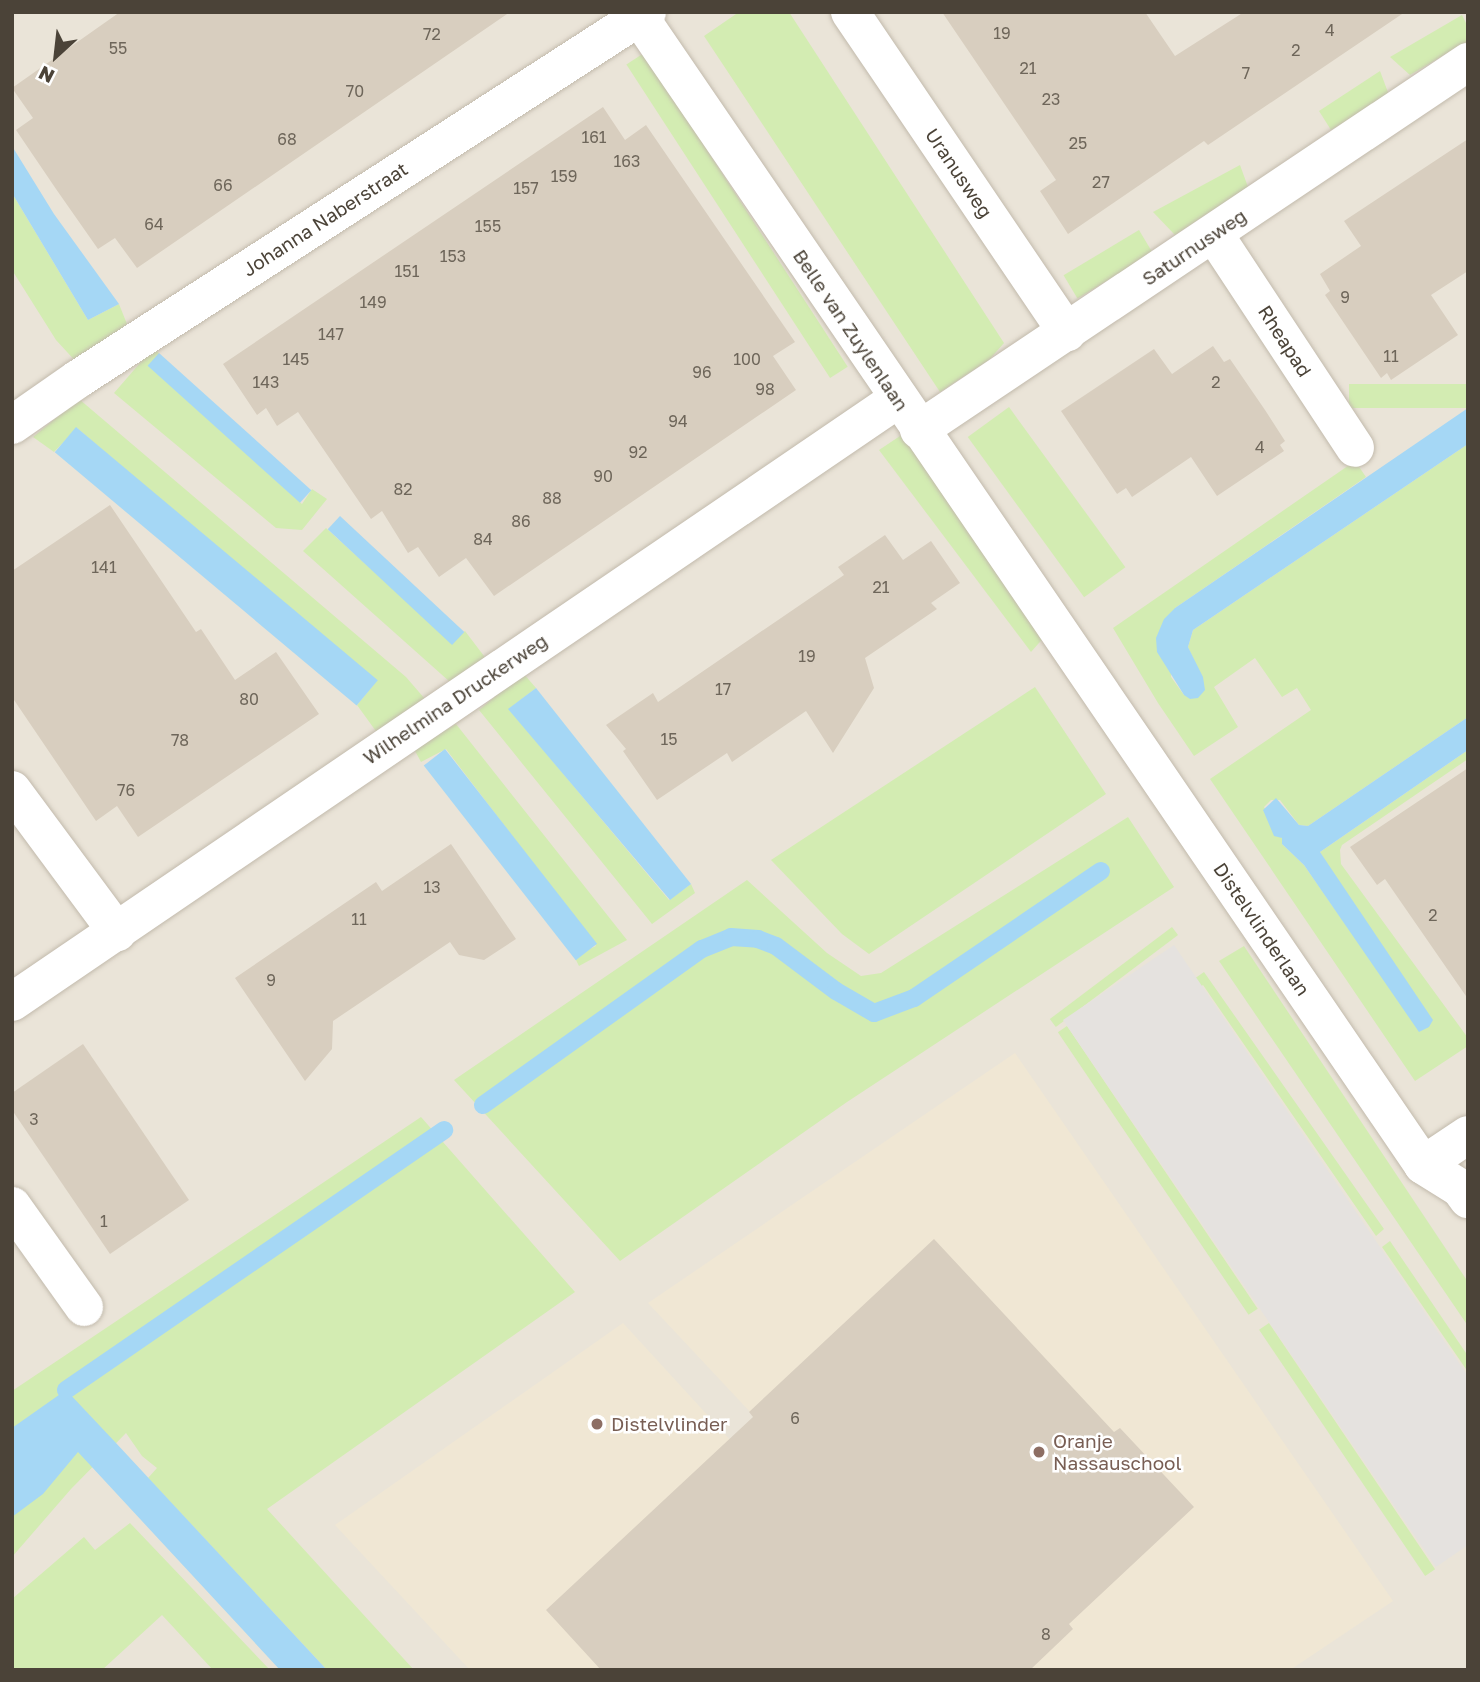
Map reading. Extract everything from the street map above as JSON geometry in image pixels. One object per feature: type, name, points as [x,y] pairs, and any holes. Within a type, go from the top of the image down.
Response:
[{"type":"street","name":"Uranusweg","points":[[850,12],[1067,333]]},
{"type":"street","name":"Belle van Zuylenlaan","points":[[640,14],[919,430],[1070,645]]},
{"type":"street","name":"Johanna Naberstraat","points":[[12,425],[89,371],[640,14]]},
{"type":"street","name":"Saturnusweg","points":[[919,430],[1468,62]]},
{"type":"street","name":"Rheapad","points":[[1214,234],[1355,448]]},
{"type":"street","name":"Wilhelmina Druckerweg","points":[[12,1002],[898,399]]},
{"type":"street","name":"Distelvlinderlaan","points":[[1070,645],[1423,1165],[1460,1188],[1468,1199]]},
{"type":"street","points":[[12,790],[117,932]]},
{"type":"street","points":[[1423,1165],[1468,1135]]},
{"type":"street","points":[[12,1206],[84,1307]]},
{"type":"shaded area","points":[[12,12],[1468,12],[1468,1670],[12,1670]]},
{"type":"shaded area","points":[[1174,945],[1468,1376],[1468,1545],[1436,1567],[1063,1020]]},
{"type":"shaded area","name":"Oranje Nassauschool","points":[[1015,1053],[1393,1601],[1290,1670],[992,1670],[648,1303]]},
{"type":"shaded area","name":"Distelvlinder","points":[[623,1323],[941,1670],[470,1670],[335,1525]]},
{"type":"green space","points":[[739,12],[789,12],[1004,343],[989,360],[940,392],[704,36]]},
{"type":"green space","points":[[1462,15],[1468,27],[1468,41],[1410,75],[1390,57]]},
{"type":"green space","points":[[644,53],[848,367],[830,378],[626,64]]},
{"type":"green space","points":[[1380,71],[1389,95],[1331,130],[1319,111]]},
{"type":"green space","points":[[1240,165],[1248,187],[1175,235],[1153,212]]},
{"type":"green space","points":[[12,193],[88,320],[119,304],[127,324],[79,365],[56,340],[12,270]]},
{"type":"green space","points":[[1139,230],[1153,253],[1077,298],[1064,275]]},
{"type":"green space","points":[[153,348],[159,353],[150,367],[302,504],[312,489],[327,499],[302,530],[276,528],[114,393]]},
{"type":"green space","points":[[1349,384],[1468,384],[1468,408],[1349,408]]},
{"type":"green space","points":[[79,399],[406,677],[425,699],[378,734],[357,705],[375,683],[77,428],[54,452],[33,437]]},
{"type":"green space","points":[[1009,407],[1125,567],[1084,597],[968,437]]},
{"type":"green space","points":[[903,434],[1046,635],[1031,652],[879,450]]},
{"type":"green space","points":[[1468,444],[1468,717],[1308,826],[1299,825],[1280,800],[1271,800],[1264,807],[1282,838],[1282,844],[1304,865],[1420,1031],[1320,852],[1468,750],[1468,759],[1342,845],[1340,850],[1341,864],[1468,1038],[1468,1046],[1415,1081],[1210,779],[1311,710],[1297,688],[1282,697],[1255,658],[1214,687],[1238,727],[1194,756],[1113,628],[1355,461],[1366,477],[1175,608],[1171,677],[1184,695],[1198,669],[1188,647],[1193,630]]},
{"type":"green space","points":[[326,528],[452,643],[465,631],[487,660],[450,682],[303,551]]},
{"type":"green space","points":[[523,673],[536,688],[509,709],[669,900],[691,884],[695,893],[652,924],[479,710]]},
{"type":"green space","points":[[1035,687],[1106,794],[869,954],[842,934],[771,860]]},
{"type":"green space","points":[[456,724],[627,940],[579,966],[574,956],[596,946],[446,749],[421,762],[414,749]]},
{"type":"green space","points":[[1128,817],[1174,887],[847,1102],[620,1261],[454,1080],[747,880],[827,953],[861,976],[881,973]]},
{"type":"green space","points":[[1172,927],[1178,935],[1056,1027],[1050,1019]]},
{"type":"green space","points":[[1244,946],[1468,1282],[1468,1326],[1219,961]]},
{"type":"green space","points":[[1204,972],[1384,1229],[1376,1236],[1203,985],[1166,1009],[1161,1002]]},
{"type":"green space","points":[[1067,1026],[1258,1309],[1249,1315],[1058,1032]]},
{"type":"green space","points":[[421,1117],[575,1292],[267,1509],[414,1670],[327,1670],[148,1478],[157,1468],[142,1456],[126,1433],[71,1489],[12,1557],[12,1391]]},
{"type":"green space","points":[[1390,1241],[1468,1356],[1468,1372],[1382,1247]]},
{"type":"green space","points":[[1269,1323],[1435,1569],[1425,1576],[1259,1330]]},
{"type":"green space","points":[[130,1523],[270,1670],[213,1670],[162,1615],[102,1670],[12,1670],[12,1599],[84,1537],[95,1550]]},
{"type":"water","points":[[12,146],[54,214],[119,304],[88,320],[12,193]]},
{"type":"water","points":[[159,353],[311,490],[300,503],[148,366]]},
{"type":"water","points":[[1468,408],[1468,444],[1193,630],[1188,647],[1203,677],[1205,690],[1198,698],[1190,699],[1184,695],[1157,652],[1156,638],[1164,619],[1175,608]]},
{"type":"water","points":[[76,427],[378,680],[357,706],[55,452]]},
{"type":"water","points":[[340,516],[464,632],[452,645],[328,529]]},
{"type":"water","points":[[536,688],[691,884],[670,900],[508,709]]},
{"type":"water","points":[[1468,717],[1468,750],[1320,852],[1433,1020],[1429,1027],[1419,1032],[1304,865],[1282,844],[1282,838],[1274,836],[1263,810],[1276,798],[1299,825],[1308,826]]},
{"type":"water","points":[[445,749],[597,944],[576,960],[424,766]]},
{"type":"water","points":[[66,1390],[327,1670],[280,1670],[78,1452],[43,1494],[12,1517],[12,1428]]},
{"type":"building","points":[[120,12],[510,12],[137,268],[115,238],[98,249],[56,189],[16,130],[33,118],[12,88]]},
{"type":"building","points":[[942,12],[1145,12],[1175,56],[1244,12],[1405,12],[1208,145],[1204,141],[1068,234],[1040,191],[1056,180]]},
{"type":"building","points":[[603,107],[625,140],[646,125],[795,342],[773,356],[796,390],[494,596],[466,558],[439,577],[418,547],[408,553],[382,511],[371,519],[298,412],[277,426],[266,408],[257,415],[223,364]]},
{"type":"building","points":[[1468,139],[1468,271],[1431,295],[1458,335],[1391,380],[1387,373],[1381,378],[1325,295],[1330,291],[1320,274],[1361,246],[1344,221]]},
{"type":"building","points":[[1213,346],[1224,362],[1230,359],[1265,410],[1285,441],[1280,445],[1284,451],[1217,496],[1191,457],[1132,497],[1126,488],[1117,494],[1061,411],[1154,349],[1172,374]]},
{"type":"building","points":[[110,505],[196,632],[201,629],[235,680],[276,652],[319,714],[138,837],[117,806],[96,821],[12,697],[12,571]]},
{"type":"building","points":[[885,535],[903,560],[931,541],[960,583],[931,603],[937,609],[865,658],[874,688],[833,753],[806,711],[732,762],[727,753],[657,800],[623,751],[626,749],[606,725],[653,693],[658,702],[844,575],[838,567]]},
{"type":"building","points":[[1468,768],[1468,999],[1385,879],[1377,885],[1350,847]]},
{"type":"building","points":[[451,844],[516,939],[484,960],[459,955],[450,942],[333,1021],[332,1049],[305,1081],[235,978],[376,882],[382,891]]},
{"type":"building","points":[[83,1044],[189,1200],[110,1254],[12,1110],[12,1093]]},
{"type":"building","points":[[934,1239],[1114,1432],[1120,1428],[1194,1507],[1069,1624],[1073,1629],[1030,1670],[601,1670],[546,1610],[753,1417],[749,1412]]},
{"type":"waterway","points":[[483,1105],[702,949],[731,937],[758,939],[776,946],[836,991],[874,1013],[914,998],[1101,871]]},
{"type":"waterway","points":[[66,1390],[444,1130]]},
{"type":"place","name":"Distelvlinder","points":[[597,1424]]},
{"type":"place","name":"Oranje Nassauschool","points":[[1039,1452]]}]
